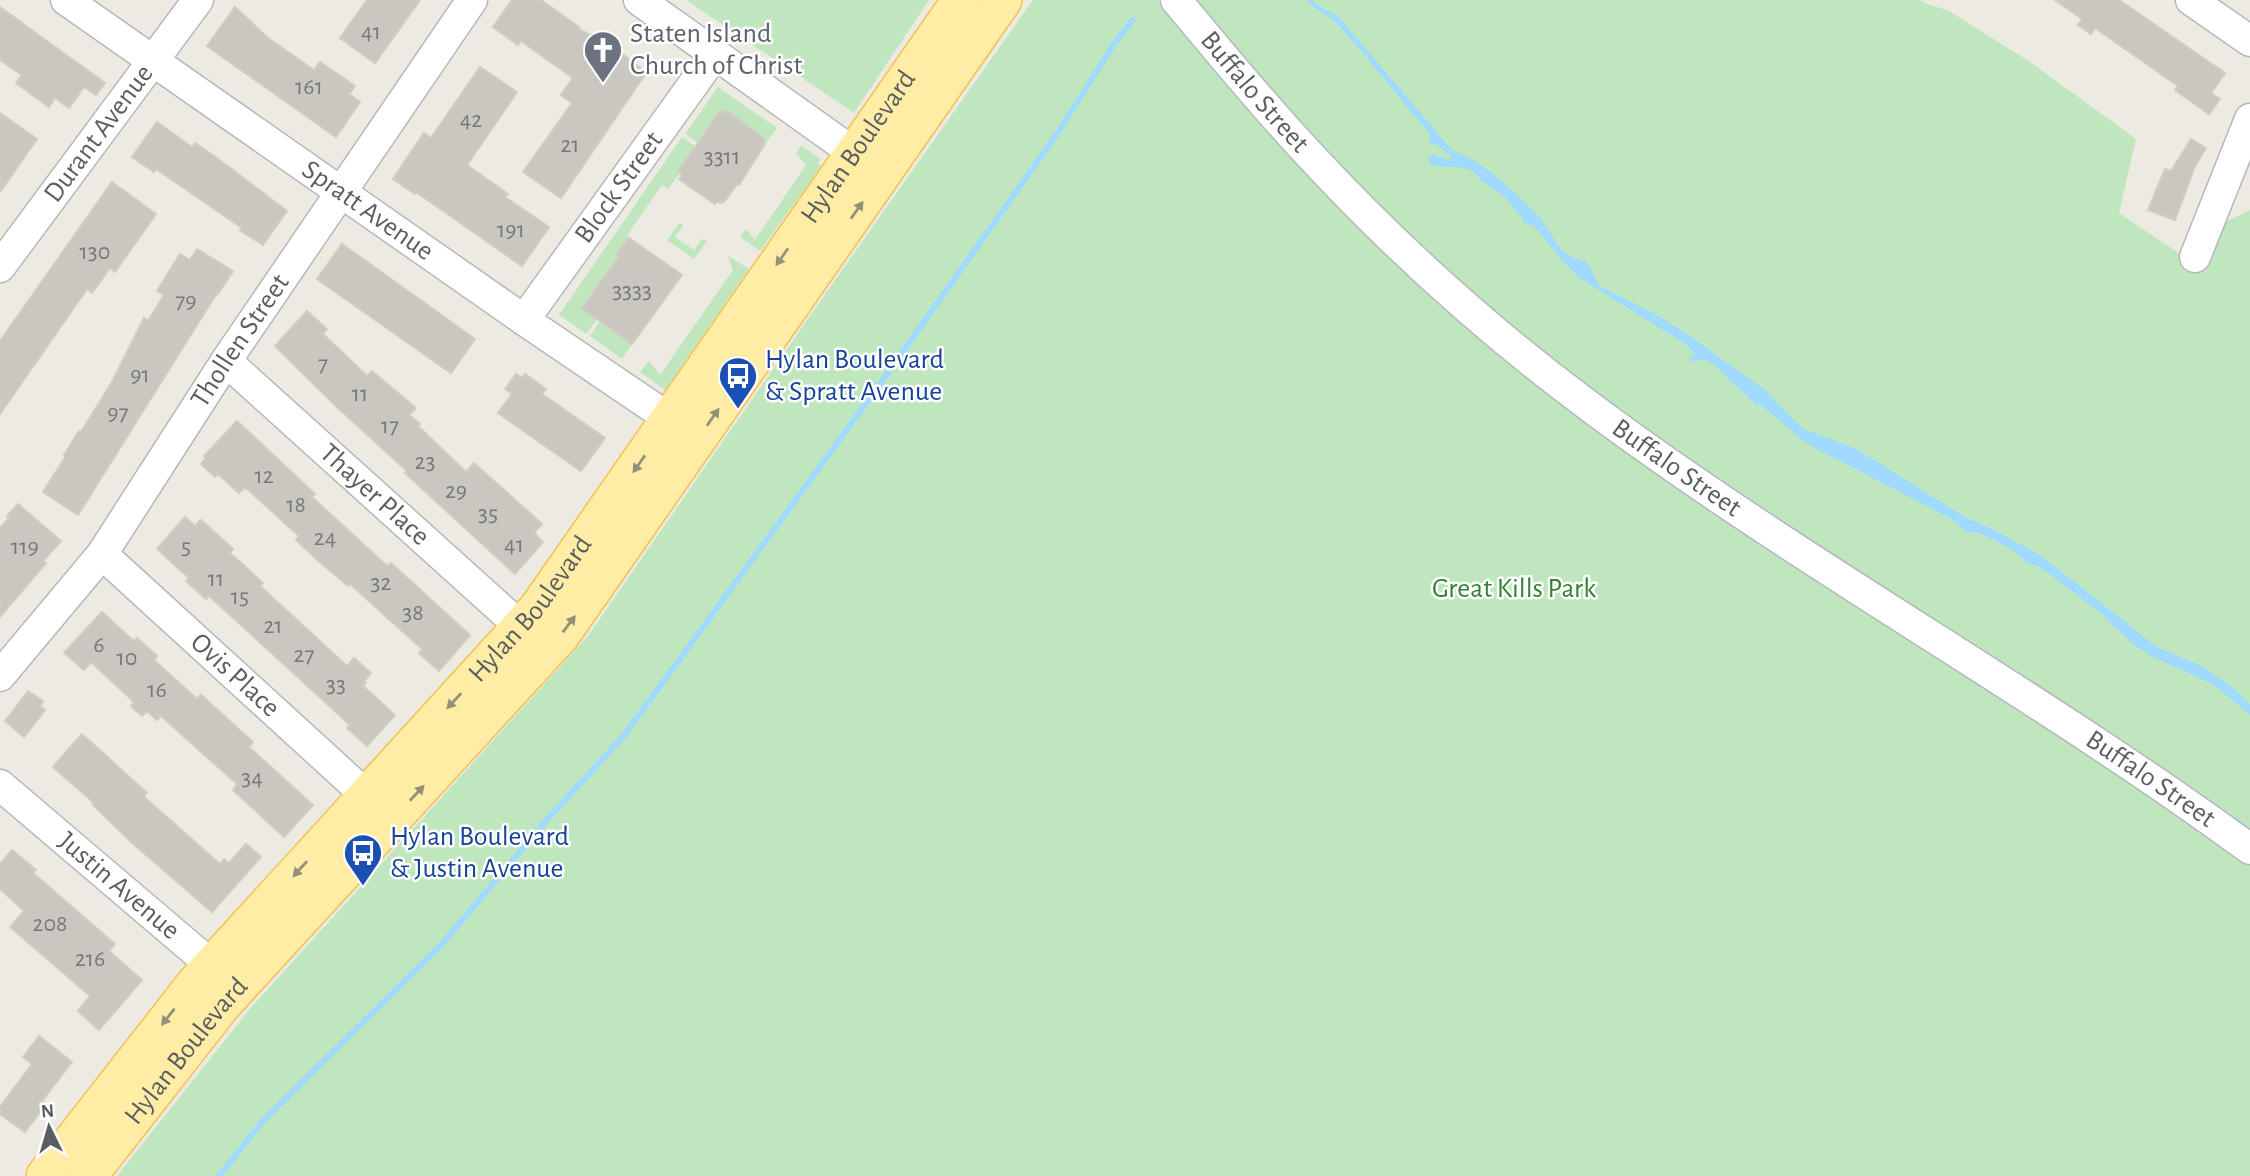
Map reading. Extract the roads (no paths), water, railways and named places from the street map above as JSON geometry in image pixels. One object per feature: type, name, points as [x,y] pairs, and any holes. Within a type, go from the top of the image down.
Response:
[{"type":"main road","name":"Hylan Boulevard","points":[[88,1176],[195,1037],[224,976],[367,796],[522,628],[562,576],[961,0]]},
{"type":"main road","name":"Hylan Boulevard","points":[[45,1176],[168,1016],[224,976],[561,635],[1003,0]]},
{"type":"street","name":"Spratt Avenue","points":[[66,0],[670,419]]},
{"type":"street","name":"Durant Avenue","points":[[0,267],[198,0]]},
{"type":"street","name":"Thollen Street","points":[[0,676],[102,554],[226,361],[472,0]]},
{"type":"street","points":[[639,0],[854,153]]},
{"type":"street","name":"Buffalo Street","points":[[1176,0],[1307,152],[1401,246],[1498,334],[1587,405],[1707,491],[2174,793],[2250,849]]},
{"type":"street","points":[[2191,0],[2250,41]]},
{"type":"street","name":"Block Street","points":[[524,320],[715,54]]},
{"type":"street","points":[[2195,257],[2250,119]]},
{"type":"street","name":"Thayer Place","points":[[226,361],[522,628]]},
{"type":"street","name":"Ovis Place","points":[[102,554],[367,796]]},
{"type":"street","name":"Justin Avenue","points":[[0,785],[224,976]]},
{"type":"water","points":[[1307,0],[1313,0],[1341,19],[1452,150],[1487,169],[1508,186],[1543,222],[1562,249],[1586,261],[1600,286],[1657,315],[1693,338],[1765,390],[1802,428],[1857,449],[1965,517],[1995,530],[2043,557],[2157,647],[2202,666],[2236,690],[2250,705],[2250,715],[2214,685],[2135,646],[2098,611],[2047,572],[2027,563],[2011,549],[1976,532],[1967,533],[1953,520],[1802,440],[1762,406],[1755,404],[1706,360],[1686,361],[1695,354],[1685,344],[1581,279],[1533,225],[1527,225],[1505,197],[1480,180],[1471,170],[1431,165],[1428,158],[1432,154],[1450,160],[1451,156],[1437,145],[1430,144],[1430,134],[1361,51],[1333,21]]},
{"type":"waterway","points":[[219,1176],[263,1121],[441,945],[551,815],[623,737],[875,391],[1057,134],[1116,41],[1133,20]]},
{"type":"place","name":"Staten Island Church of Christ","points":[[603,84]]},
{"type":"place","name":"Hylan Boulevard & Spratt Avenue","points":[[738,410]]},
{"type":"place","name":"Hylan Boulevard & Justin Avenue","points":[[363,887]]},
{"type":"park label","name":"Great Kills Park","points":[[1514,589]]}]
